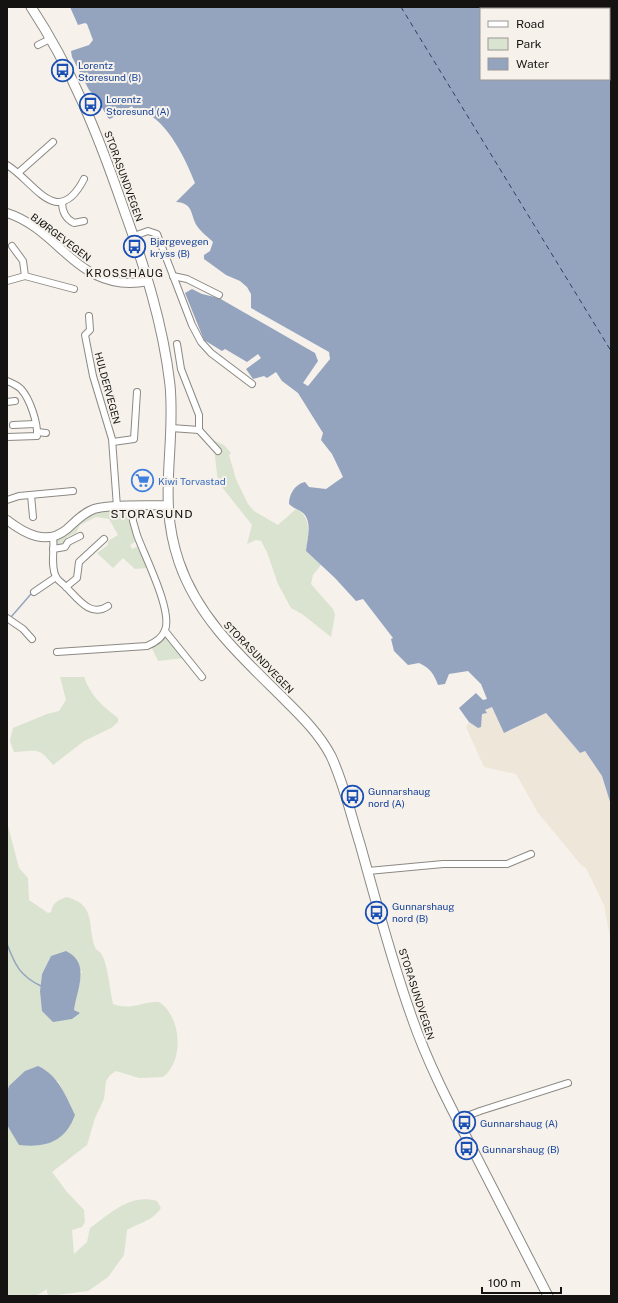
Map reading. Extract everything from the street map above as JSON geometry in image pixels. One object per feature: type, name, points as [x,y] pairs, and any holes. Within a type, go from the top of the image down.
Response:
[{"type":"main road","name":"STORASUNDVEGEN","points":[[31,7],[50,39],[90,116],[134,236],[148,280],[167,363],[171,428],[167,473],[167,505],[171,533],[177,558],[190,587],[205,613],[233,649],[311,726],[328,752],[343,787],[409,1011],[433,1071],[548,1296]]},
{"type":"street","points":[[38,45],[50,39]]},
{"type":"street","points":[[18,173],[53,142]]},
{"type":"street","points":[[7,165],[18,173],[38,194],[54,202],[62,202],[74,195],[84,180]]},
{"type":"street","points":[[62,202],[62,210],[70,221],[74,223],[84,221]]},
{"type":"street","name":"BJØRGEVEGEN","points":[[7,213],[29,224],[71,258],[101,278],[121,283],[148,280]]},
{"type":"street","name":"STORASUNDVEGEN","points":[[134,236],[148,231],[153,231],[157,234],[192,325],[205,347],[252,384]]},
{"type":"street","points":[[12,246],[23,261],[25,276]]},
{"type":"street","points":[[7,282],[25,276],[74,289]]},
{"type":"street","points":[[173,276],[187,279],[219,295]]},
{"type":"street","name":"HULDERVEGEN","points":[[89,316],[90,330],[86,335],[90,362],[112,442],[118,507]]},
{"type":"street","points":[[177,344],[181,369],[199,415],[199,430]]},
{"type":"street","points":[[7,381],[22,390],[37,432],[37,436],[7,437]]},
{"type":"street","name":"HULDERVEGEN","points":[[112,442],[134,440],[137,392]]},
{"type":"street","points":[[7,402],[15,401]]},
{"type":"street","points":[[13,425],[35,424]]},
{"type":"street","points":[[171,428],[199,430],[218,450]]},
{"type":"street","points":[[37,432],[46,433]]},
{"type":"street","points":[[7,500],[19,496],[73,491]]},
{"type":"street","points":[[31,495],[33,517]]},
{"type":"street","points":[[7,520],[23,532],[34,537],[53,536],[65,530],[87,512],[102,508],[167,505]]},
{"type":"street","points":[[57,652],[147,646],[160,639],[165,631],[167,613],[136,535],[132,507]]},
{"type":"street","points":[[53,536],[56,577],[90,609],[105,608],[108,606]]},
{"type":"street","points":[[53,549],[65,547],[68,542],[80,536]]},
{"type":"street","points":[[66,586],[77,578],[79,562],[104,539]]},
{"type":"street","points":[[34,592],[56,577]]},
{"type":"street","points":[[7,618],[24,629],[32,639]]},
{"type":"street","points":[[165,631],[202,677]]},
{"type":"street","points":[[368,871],[443,864],[507,864],[531,854]]},
{"type":"street","points":[[457,1120],[480,1111],[568,1083]]},
{"type":"shaded area","points":[[492,707],[505,733],[546,713],[580,753],[584,750],[602,776],[611,805],[611,942],[604,905],[586,868],[582,866],[538,813],[516,774],[484,767],[466,727],[469,722],[478,728],[482,714],[486,713],[485,710]]},
{"type":"green space","points":[[213,440],[224,445],[231,453],[229,455],[236,479],[248,504],[254,511],[278,525],[296,509],[305,517],[308,527],[306,551],[321,565],[313,575],[311,584],[333,609],[335,615],[331,637],[302,614],[291,608],[278,584],[267,552],[261,541],[256,540],[247,544],[252,525],[218,482]]},
{"type":"green space","points":[[124,510],[130,512],[135,542],[130,545],[132,549],[139,546],[148,568],[135,569],[123,558],[113,568],[97,553],[108,545],[108,541],[118,535],[109,519],[96,517],[80,525],[76,533],[67,537],[62,546],[57,544],[57,539],[93,512]]},
{"type":"green space","points":[[164,636],[167,636],[185,658],[158,661],[151,646]]},
{"type":"green space","points":[[60,677],[84,677],[90,690],[102,705],[118,718],[118,722],[111,728],[84,741],[53,765],[40,752],[14,752],[10,741],[13,728],[47,714],[59,711],[66,700]]},
{"type":"green space","points":[[7,822],[19,868],[28,878],[29,900],[48,913],[51,912],[56,902],[67,897],[83,905],[89,918],[95,947],[101,953],[105,964],[113,1004],[120,1006],[131,1006],[159,1002],[172,1017],[178,1038],[175,1060],[163,1077],[139,1078],[116,1071],[110,1075],[106,1081],[104,1099],[95,1118],[87,1145],[52,1172],[67,1192],[84,1210],[85,1222],[82,1227],[72,1230],[74,1254],[87,1242],[90,1228],[121,1206],[129,1202],[147,1199],[157,1201],[161,1208],[154,1216],[127,1230],[124,1255],[108,1277],[88,1291],[49,1296],[47,1289],[36,1296],[7,1296],[7,1125],[8,1128],[71,1106],[58,1081],[9,1086],[7,1092]],"holes":[[[51,956],[82,971],[74,1010],[79,1013],[40,991],[42,974]]]},
{"type":"water","points":[[70,7],[597,7],[480,8],[480,80],[610,80],[611,42],[611,805],[602,776],[585,751],[580,753],[546,713],[504,733],[492,707],[485,710],[487,713],[482,714],[481,727],[478,728],[469,722],[459,708],[476,693],[483,700],[487,699],[481,684],[468,671],[449,674],[445,684],[438,685],[429,669],[426,667],[419,663],[408,665],[394,651],[391,639],[393,638],[363,599],[356,601],[335,578],[306,551],[308,533],[307,519],[303,513],[289,504],[291,493],[301,483],[305,482],[309,487],[326,489],[343,477],[332,454],[321,440],[323,433],[298,393],[282,381],[276,372],[267,378],[264,376],[253,379],[246,369],[261,358],[258,354],[247,362],[225,349],[222,351],[204,340],[185,293],[192,289],[202,294],[219,298],[315,353],[318,361],[303,383],[308,386],[330,359],[329,352],[251,308],[251,294],[247,287],[240,281],[226,275],[204,259],[204,255],[210,251],[213,242],[197,226],[189,207],[182,203],[176,202],[195,183],[187,164],[168,133],[153,117],[144,112],[135,112],[132,106],[110,119],[108,118],[96,97],[89,90],[72,57],[71,51],[89,45],[93,40],[87,24],[85,23],[78,25]]},
{"type":"water","points":[[66,951],[74,956],[80,969],[79,985],[74,1010],[80,1013],[72,1019],[53,1022],[42,1011],[40,991],[42,974],[51,956]]},
{"type":"water","points":[[38,1066],[56,1080],[65,1094],[75,1115],[66,1132],[53,1141],[38,1145],[19,1145],[7,1125],[7,1092],[9,1086],[25,1071]]},
{"type":"waterway","points":[[11,617],[31,594]]},
{"type":"waterway","points":[[7,944],[16,964],[23,974],[41,986]]},
{"type":"ferry route","points":[[401,7],[611,351]]},
{"type":"place","name":"Lorentz Storesund (B)","points":[[62,71]]},
{"type":"place","name":"Lorentz Storesund (A)","points":[[90,105]]},
{"type":"place","name":"Bjørgevegen kryss (B)","points":[[135,247]]},
{"type":"place","name":"Kiwi Torvastad","points":[[143,481]]},
{"type":"place","name":"Gunnarshaug nord (A)","points":[[352,797]]},
{"type":"place","name":"Gunnarshaug nord (B)","points":[[376,912]]},
{"type":"place","name":"Gunnarshaug (A)","points":[[465,1123]]},
{"type":"place","name":"Gunnarshaug (B)","points":[[467,1149]]},
{"type":"district","name":"KROSSHAUG","points":[[125,273]]},
{"type":"district","name":"STORASUND","points":[[152,514]]}]
